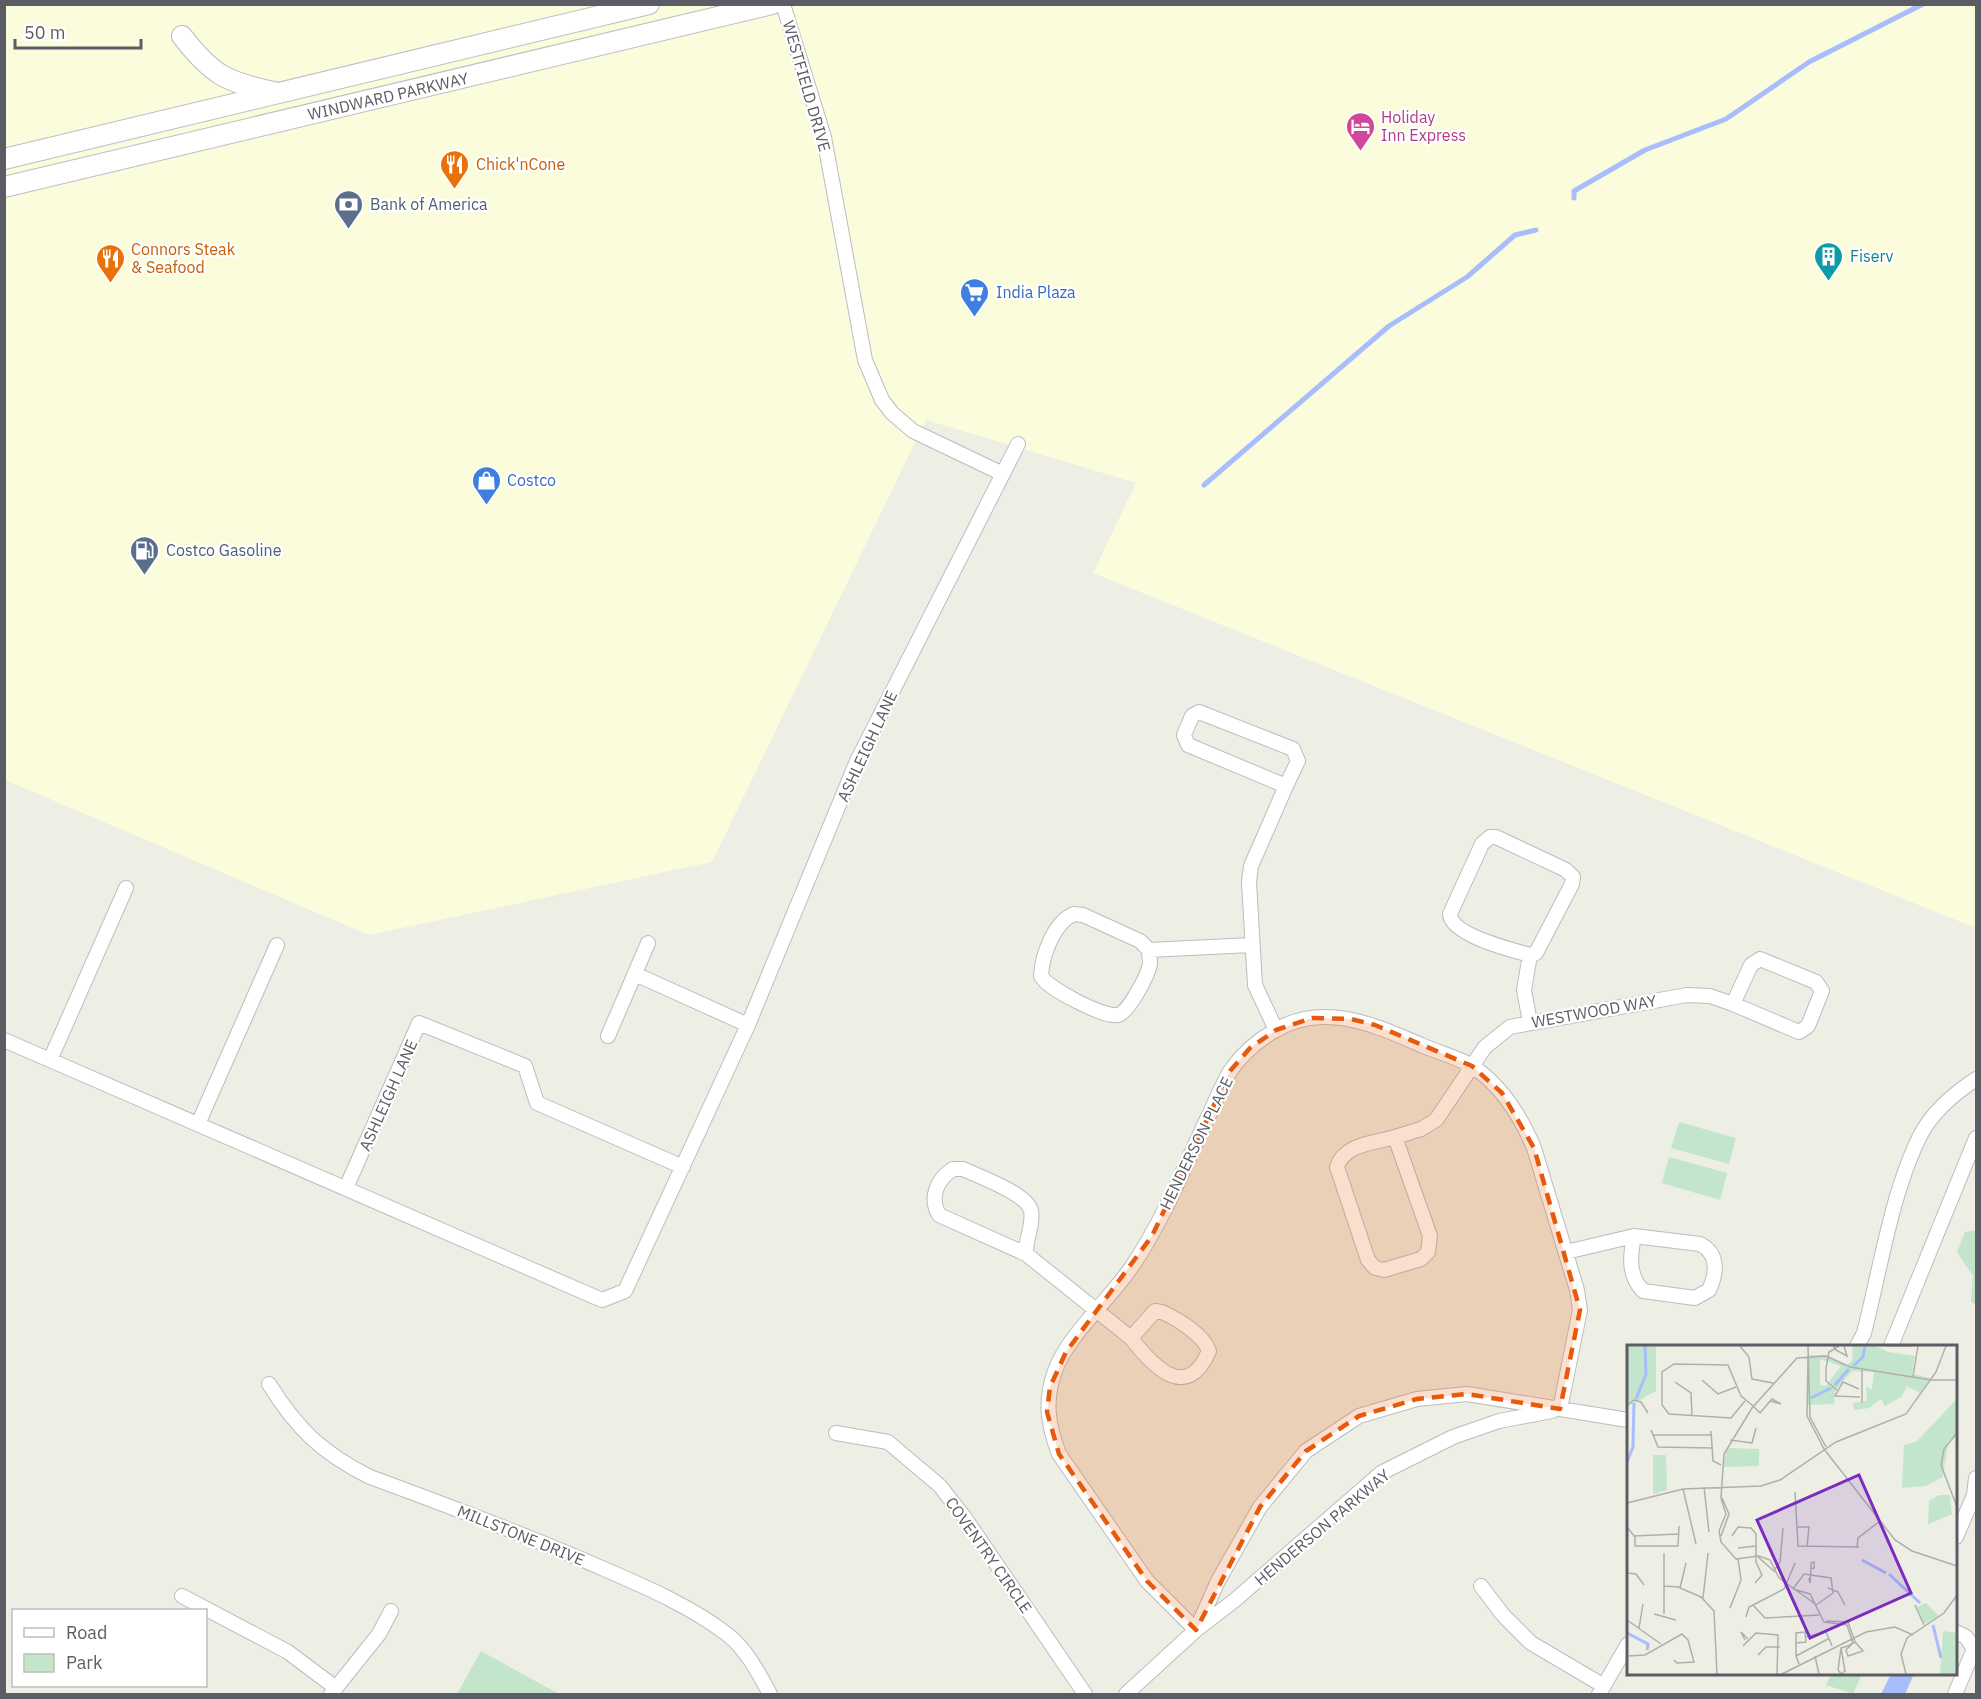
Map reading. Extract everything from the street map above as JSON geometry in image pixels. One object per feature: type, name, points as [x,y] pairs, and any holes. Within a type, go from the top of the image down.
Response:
[{"type":"main road","name":"WINDWARD PARKWAY","points":[[4,159],[648,4]]},
{"type":"main road","name":"WINDWARD PARKWAY","points":[[4,187],[772,4]]},
{"type":"main road","points":[[182,36],[201,61],[220,76],[242,86],[279,93]]},
{"type":"street","name":"WESTFIELD DRIVE","points":[[783,4],[824,137],[865,360],[882,400],[892,413],[913,431],[1003,474]]},
{"type":"street","name":"ASHLEIGH LANE","points":[[4,1040],[602,1300],[626,1290],[748,1025],[857,761],[1018,444]]},
{"type":"street","points":[[1276,1030],[1255,985],[1251,945],[1251,866],[1298,761],[1293,749],[1204,712],[1192,716],[1184,735],[1188,745],[1286,786]]},
{"type":"street","points":[[1530,955],[1493,944],[1456,927],[1450,921],[1450,914],[1482,844],[1490,837],[1496,837],[1566,870],[1573,877],[1572,884],[1540,949],[1530,955],[1524,990],[1530,1022]]},
{"type":"street","points":[[50,1060],[126,888]]},
{"type":"street","points":[[1149,950],[1150,964],[1130,1008],[1119,1015],[1106,1014],[1051,988],[1041,976],[1042,964],[1059,925],[1065,918],[1074,914],[1083,915],[1140,941],[1149,950],[1251,945]]},
{"type":"street","points":[[608,1036],[648,943]]},
{"type":"street","points":[[198,1124],[277,945]]},
{"type":"street","name":"WESTWOOD WAY","points":[[1395,1137],[1431,1245],[1421,1259],[1384,1270],[1375,1268],[1368,1260],[1337,1167],[1340,1157],[1348,1150],[1395,1137],[1421,1130],[1436,1120],[1494,1037],[1510,1027],[1530,1022],[1687,995],[1710,996],[1799,1032],[1808,1026],[1822,990],[1816,982],[1760,959],[1751,965],[1733,1004]]},
{"type":"street","points":[[635,974],[748,1025]]},
{"type":"street","name":"HENDERSON PLACE","points":[[1196,1630],[1147,1581],[1059,1454],[1051,1433],[1047,1412],[1050,1388],[1056,1367],[1132,1267],[1152,1236],[1230,1071],[1250,1048],[1276,1030],[1312,1018],[1351,1018],[1375,1025],[1472,1066],[1502,1093],[1525,1126],[1577,1290],[1580,1310],[1560,1409]]},
{"type":"street","name":"ASHLEIGH LANE","points":[[346,1188],[419,1023],[525,1066],[537,1103],[683,1167]]},
{"type":"street","points":[[1858,1345],[1864,1333],[1902,1183],[1922,1132],[1953,1094],[1977,1079]]},
{"type":"street","points":[[1892,1345],[1977,1138]]},
{"type":"street","points":[[1026,1254],[1025,1242],[1032,1212],[1026,1199],[963,1169],[953,1169],[944,1175],[933,1197],[934,1206],[939,1215],[1026,1254],[1131,1338],[1155,1365],[1165,1372],[1183,1378],[1194,1375],[1209,1350],[1207,1343],[1162,1312],[1155,1311],[1131,1338]]},
{"type":"street","points":[[1566,1252],[1634,1236],[1700,1244],[1708,1248],[1715,1263],[1709,1290],[1695,1298],[1643,1291],[1636,1283],[1631,1269],[1634,1236]]},
{"type":"street","name":"MILLSTONE DRIVE","points":[[269,1383],[290,1418],[316,1444],[343,1463],[370,1477],[540,1541],[635,1583],[699,1616],[730,1636],[756,1667],[770,1695]]},
{"type":"street","name":"HENDERSON PARKWAY","points":[[1196,1630],[1218,1581],[1260,1507],[1306,1451],[1359,1416],[1417,1399],[1467,1394],[1627,1420]]},
{"type":"street","name":"HENDERSON PARKWAY","points":[[1126,1695],[1196,1630],[1235,1600],[1381,1473],[1453,1437],[1499,1421],[1560,1409]]},
{"type":"street","name":"COVENTRY CIRCLE","points":[[836,1433],[888,1442],[940,1486],[965,1518],[1085,1695]]},
{"type":"street","points":[[1957,1535],[1974,1495],[1977,1478]]},
{"type":"street","points":[[1481,1586],[1503,1615],[1531,1643],[1601,1690],[1627,1647]]},
{"type":"street","points":[[182,1596],[207,1609]]},
{"type":"street","points":[[207,1609],[288,1652],[334,1691],[379,1634],[391,1611]]},
{"type":"street","points":[[1955,1695],[1974,1649],[1966,1637],[1957,1632]]},
{"type":"highlighted area","points":[[1312,1018],[1351,1019],[1375,1025],[1472,1066],[1502,1093],[1534,1148],[1580,1310],[1560,1409],[1467,1394],[1417,1399],[1359,1416],[1306,1451],[1260,1507],[1196,1630],[1147,1581],[1059,1454],[1047,1412],[1050,1387],[1066,1352],[1152,1236],[1230,1071],[1250,1048],[1276,1030]]},
{"type":"shaded area","points":[[5,5],[1976,5],[1976,928],[1093,573],[1136,483],[926,420],[712,862],[369,935],[5,780]]},
{"type":"green space","points":[[1679,1122],[1736,1138],[1729,1164],[1671,1148]]},
{"type":"green space","points":[[1669,1157],[1727,1173],[1720,1200],[1662,1183]]},
{"type":"green space","points":[[1976,1230],[1976,1304],[1971,1302],[1973,1276],[1957,1252],[1965,1232]]},
{"type":"green space","points":[[481,1651],[559,1694],[457,1694]]},
{"type":"green space","points":[[1831,1675],[1862,1675],[1853,1694],[1826,1685]]},
{"type":"water","points":[[1890,1675],[1914,1675],[1905,1694],[1881,1694]]},
{"type":"waterway","points":[[1574,198],[1574,191],[1645,150],[1726,119],[1809,62],[1923,4]]},
{"type":"waterway","points":[[1204,485],[1389,326],[1467,277],[1515,235],[1536,230]]},
{"type":"place","name":"Holiday Inn Express","points":[[1360,152]]},
{"type":"place","name":"Chick'nCone","points":[[455,190]]},
{"type":"place","name":"Bank of America","points":[[349,230]]},
{"type":"place","name":"Fiserv","points":[[1829,282]]},
{"type":"place","name":"Connors Steak & Seafood","points":[[110,284]]},
{"type":"place","name":"India Plaza","points":[[975,318]]},
{"type":"place","name":"Costco","points":[[486,506]]},
{"type":"place","name":"Costco Gasoline","points":[[145,576]]}]
